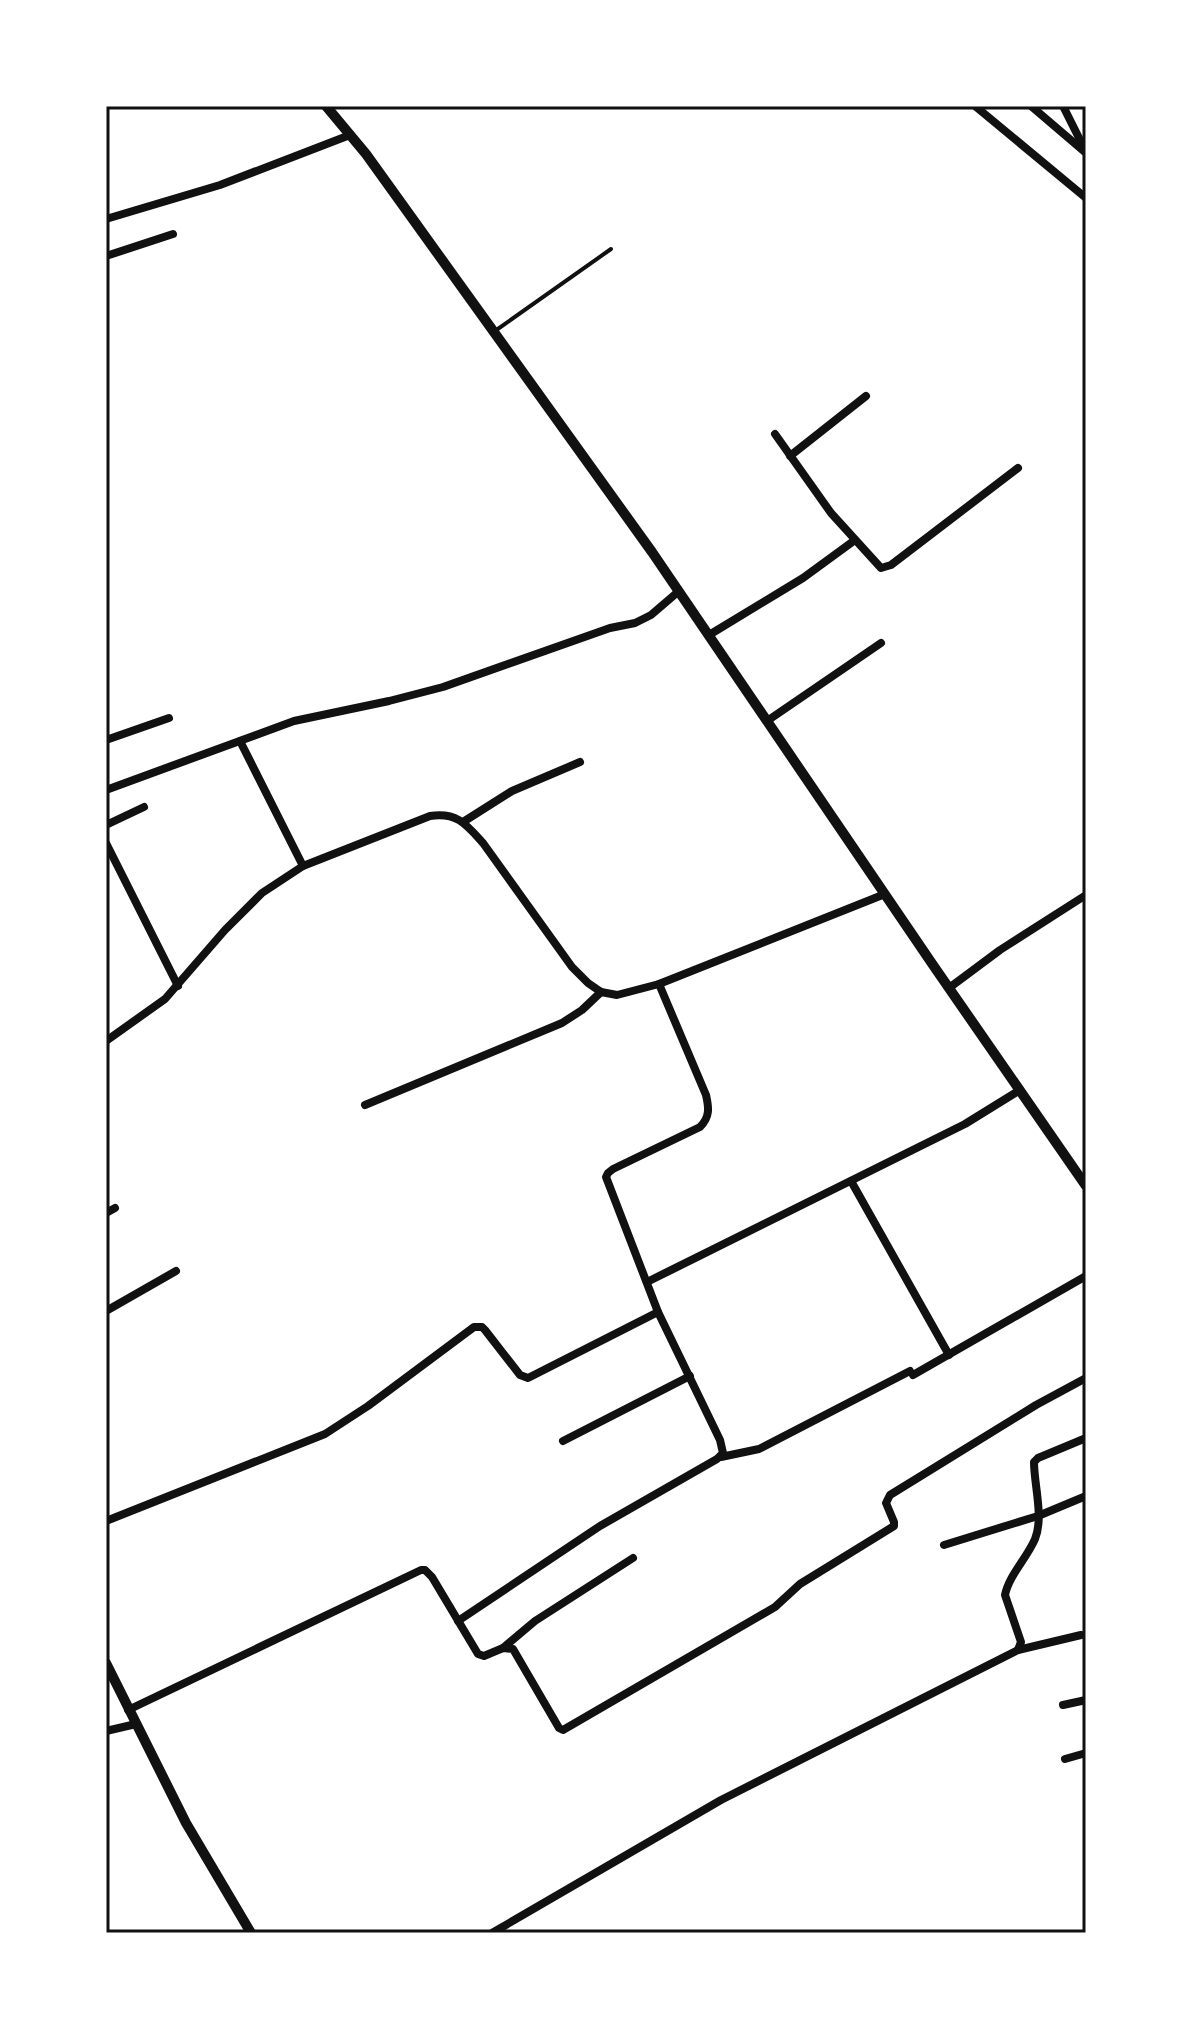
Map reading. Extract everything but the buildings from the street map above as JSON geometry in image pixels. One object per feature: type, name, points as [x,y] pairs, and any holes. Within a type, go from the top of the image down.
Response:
[{"type":"street","points":[[326,106],[494,332],[679,591],[1086,1186]]},
{"type":"street","points":[[975,106],[1086,198]]},
{"type":"street","points":[[1031,106],[1086,152]]},
{"type":"street","points":[[1063,106],[1086,152]]},
{"type":"street","points":[[106,219],[220,185],[350,135]]},
{"type":"street","points":[[106,256],[173,234]]},
{"type":"street","points":[[790,456],[866,396]]},
{"type":"street","points":[[775,434],[831,513],[879,567],[888,567],[1018,468]]},
{"type":"street","points":[[709,635],[791,586],[855,540]]},
{"type":"street","points":[[106,790],[313,715],[443,687],[610,628],[635,623],[651,615],[679,591]]},
{"type":"street","points":[[767,721],[881,643]]},
{"type":"street","points":[[106,740],[169,718]]},
{"type":"street","points":[[240,741],[303,866]]},
{"type":"street","points":[[463,822],[512,791],[580,762]]},
{"type":"street","points":[[106,825],[144,807]]},
{"type":"street","points":[[106,1041],[165,999],[262,893],[303,866],[430,816],[442,814],[463,822],[483,843],[572,967],[601,992],[617,995],[659,984],[885,894]]},
{"type":"street","points":[[106,843],[178,986]]},
{"type":"street","points":[[949,988],[1000,950],[1086,895]]},
{"type":"street","points":[[659,984],[706,1095],[708,1114],[700,1127],[608,1173],[608,1182],[658,1312],[723,1445],[721,1457]]},
{"type":"street","points":[[365,1105],[562,1023],[601,992]]},
{"type":"street","points":[[647,1282],[965,1124],[1020,1090]]},
{"type":"street","points":[[851,1181],[949,1355]]},
{"type":"street","points":[[106,1213],[115,1208]]},
{"type":"street","points":[[106,1311],[176,1271]]},
{"type":"street","points":[[458,1621],[600,1526],[721,1457],[759,1449],[949,1355],[1086,1276]]},
{"type":"street","points":[[106,1521],[325,1434],[474,1327],[482,1327],[520,1375],[528,1378],[658,1312]]},
{"type":"street","points":[[563,1441],[690,1376]]},
{"type":"street","points":[[128,1710],[425,1570],[480,1655],[510,1647],[516,1652],[562,1731],[775,1607],[800,1584],[892,1528],[894,1522],[886,1503],[890,1495],[1036,1405],[1086,1378]]},
{"type":"street","points":[[1018,1650],[1021,1642],[1005,1592],[1038,1530],[1035,1460],[1086,1438]]},
{"type":"street","points":[[944,1545],[1038,1516],[1086,1496]]},
{"type":"street","points":[[503,1648],[535,1621],[633,1558]]},
{"type":"street","points":[[492,1933],[721,1800],[1018,1650],[1081,1635]]},
{"type":"street","points":[[106,1663],[186,1823],[249,1932]]},
{"type":"street","points":[[1063,1705],[1086,1700]]},
{"type":"street","points":[[106,1731],[136,1724]]},
{"type":"street","points":[[1065,1759],[1086,1753]]},
{"type":"lane","points":[[494,332],[611,249]]}]
